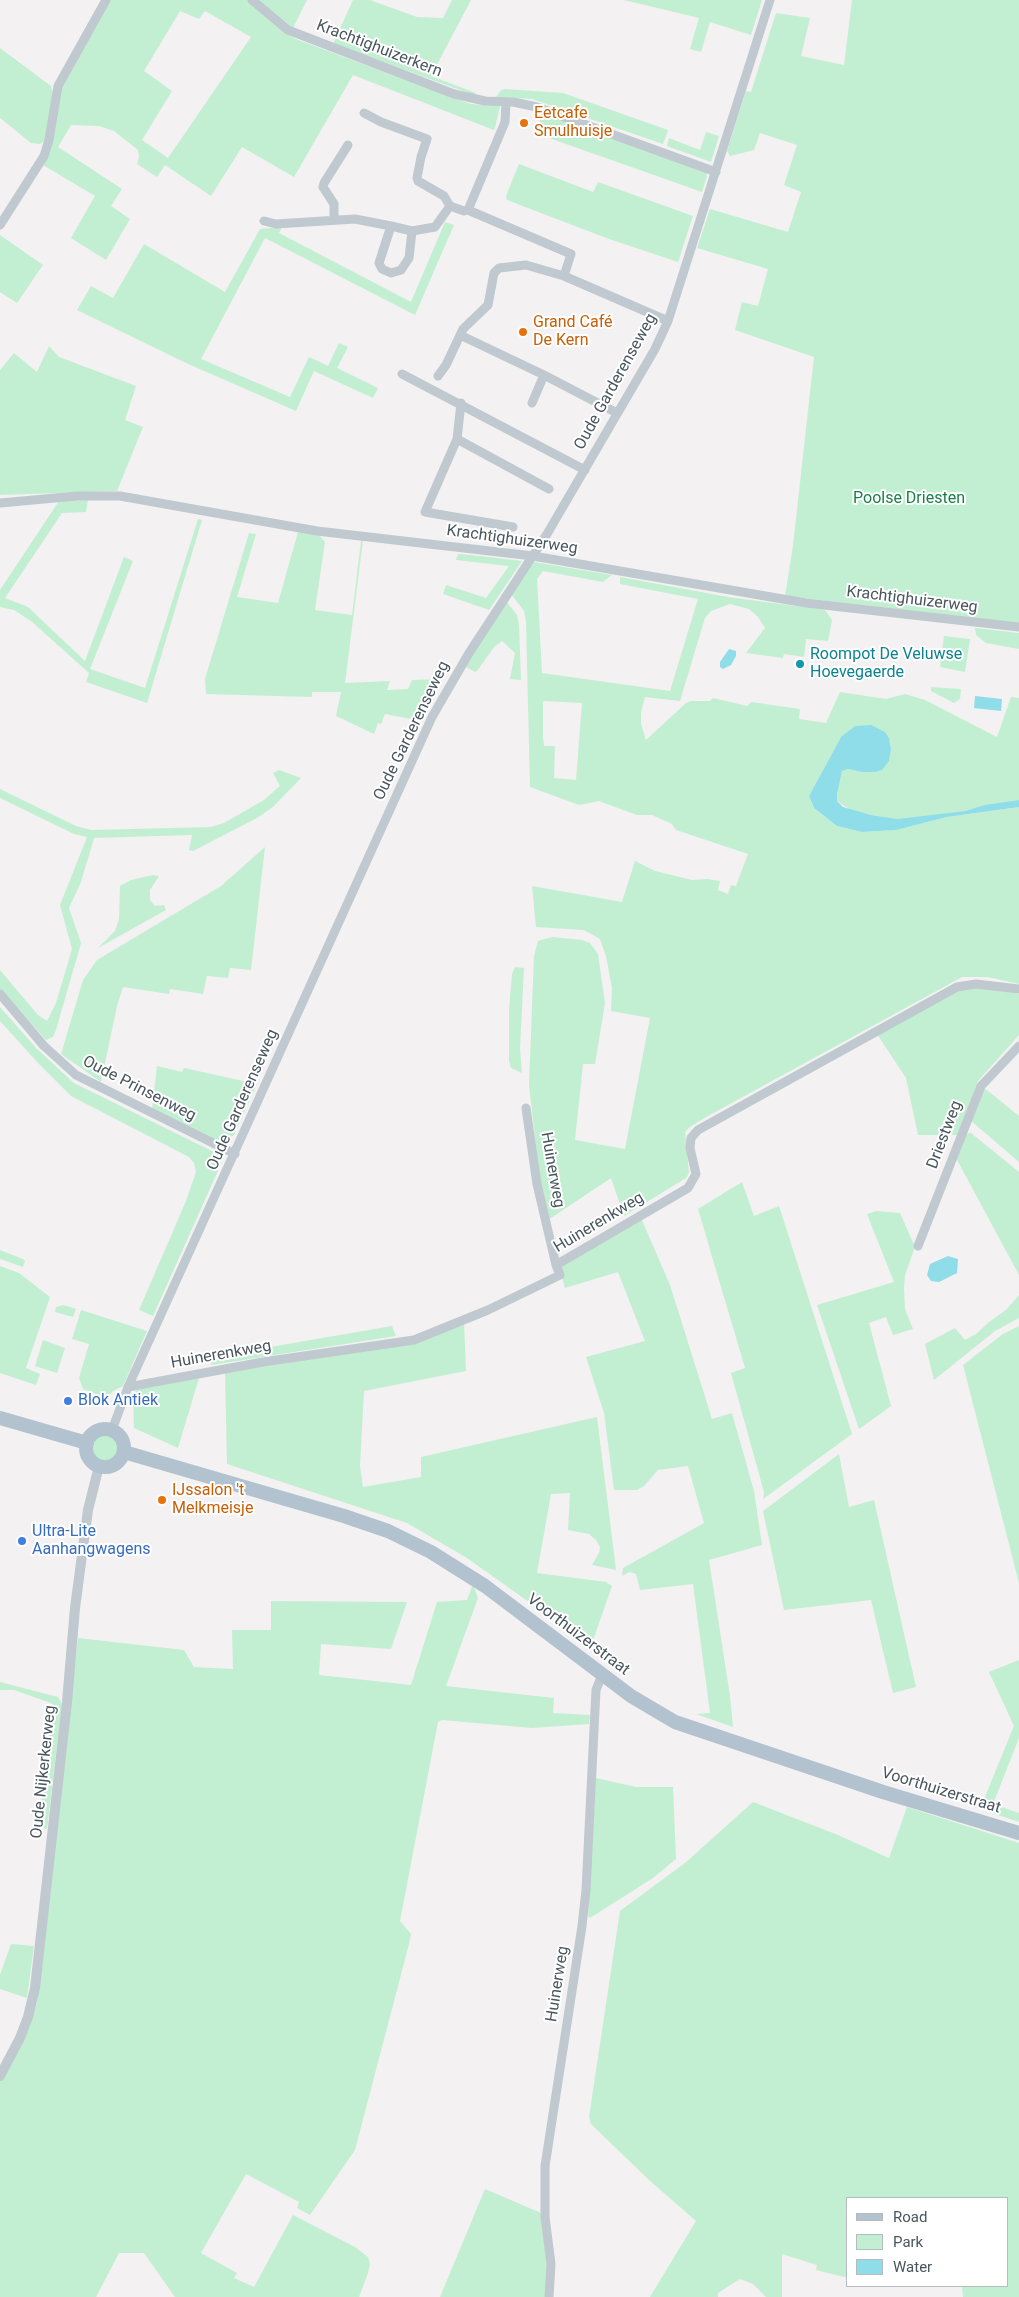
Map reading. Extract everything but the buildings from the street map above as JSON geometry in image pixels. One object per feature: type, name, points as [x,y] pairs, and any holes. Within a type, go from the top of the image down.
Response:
[{"type":"main road","points":[[0,1418],[87,1443]]},
{"type":"main road","points":[[112,1430],[122,1439],[124,1452],[116,1464],[108,1467],[99,1466],[92,1462],[87,1455],[87,1443],[94,1432],[112,1430]]},
{"type":"main road","name":"Voorthuizerstraat","points":[[124,1452],[344,1516],[388,1531],[431,1552],[466,1572],[598,1669],[675,1722],[883,1792],[1019,1833]]},
{"type":"street","points":[[0,225],[44,156],[49,140],[58,86],[106,0]]},
{"type":"street","name":"Krachtighuizerkern","points":[[252,0],[288,30],[454,94],[485,101],[536,107],[560,114],[716,172]]},
{"type":"street","name":"Oude Garderenseweg","points":[[112,1430],[128,1387],[432,717],[469,652],[533,556],[655,349],[668,321],[770,0]]},
{"type":"street","points":[[468,210],[505,122],[506,102]]},
{"type":"street","points":[[364,113],[381,122],[427,139],[417,178],[421,183],[444,196],[450,206],[468,210],[571,254],[564,276]]},
{"type":"street","points":[[334,218],[334,204],[323,187],[348,145]]},
{"type":"street","points":[[264,221],[276,224],[334,218],[365,220],[412,231],[435,227],[450,206]]},
{"type":"street","points":[[391,226],[379,263],[382,270],[391,274],[401,270],[409,258],[412,231]]},
{"type":"street","points":[[438,376],[446,365],[463,329],[488,305],[494,273],[499,268],[526,265],[564,276],[668,321]]},
{"type":"street","points":[[460,335],[617,413]]},
{"type":"street","points":[[402,374],[461,403],[584,470]]},
{"type":"street","points":[[532,403],[544,376]]},
{"type":"street","points":[[461,403],[457,439],[425,512],[513,527]]},
{"type":"street","points":[[457,439],[549,489]]},
{"type":"street","name":"Krachtighuizerweg","points":[[0,503],[77,496],[120,496],[317,531],[533,556],[806,603],[1019,627]]},
{"type":"street","name":"Huinerenkweg","points":[[128,1387],[263,1362],[414,1340],[488,1310],[560,1275],[556,1265],[688,1188],[696,1174],[690,1148],[691,1138],[698,1130],[957,987],[976,984],[1019,989]]},
{"type":"street","name":"Oude Prinsenweg","points":[[0,994],[44,1046],[76,1075],[235,1154]]},
{"type":"street","name":"Driestweg","points":[[918,1246],[976,1095],[989,1076],[1019,1046]]},
{"type":"street","name":"Huinerweg","points":[[526,1108],[537,1184],[556,1265]]},
{"type":"street","name":"Oude Nijkerkerweg","points":[[0,2076],[20,2038],[28,2017],[35,1988],[67,1702],[75,1608],[88,1510],[99,1466]]},
{"type":"street","name":"Huinerweg","points":[[549,2297],[551,2271],[545,2217],[545,2166],[583,1917],[598,1669]]},
{"type":"green space","points":[[110,0],[248,0],[287,34],[296,39],[471,104],[500,106],[494,130],[353,75],[294,177],[242,147],[211,196],[165,165],[157,177],[137,164],[138,150],[114,131],[99,126],[71,125],[58,147],[122,189],[111,206],[130,219],[106,260],[71,238],[95,196],[43,165],[50,150],[56,124],[58,100],[66,74]],"holes":[[[180,11],[199,19],[205,11],[251,37],[168,158],[142,140],[172,91],[144,71]]]},
{"type":"green space","points":[[258,0],[307,0],[293,28]]},
{"type":"green space","points":[[353,0],[370,0],[417,17],[443,18],[452,0],[471,0],[431,76],[476,93],[474,95],[333,44]]},
{"type":"green space","points":[[624,0],[762,0],[751,35],[710,22],[701,52],[690,49],[699,18]]},
{"type":"green space","name":"Poolse Driesten","points":[[852,0],[1019,0],[1019,623],[785,596],[793,546],[814,357],[735,330],[742,302],[758,306],[768,269],[697,248],[710,209],[788,232],[801,192],[784,185],[797,145],[760,133],[754,150],[730,156],[727,151],[746,91],[751,92],[776,13],[810,18],[801,56],[844,65]]},
{"type":"green space","points":[[0,48],[51,86],[53,95],[46,140],[40,144],[31,143],[0,118]]},
{"type":"green space","points":[[501,90],[563,93],[668,130],[663,144],[532,99],[496,97]]},
{"type":"green space","points":[[543,112],[706,171],[707,176],[702,192],[535,133]]},
{"type":"green space","points":[[706,132],[719,136],[711,162],[667,146],[669,138],[700,150]]},
{"type":"green space","points":[[519,164],[593,192],[598,182],[693,216],[678,262],[609,239],[507,200],[506,196]]},
{"type":"green space","points":[[445,222],[454,225],[415,315],[265,238],[201,359],[290,397],[309,357],[328,366],[339,343],[348,347],[337,368],[378,388],[373,398],[314,371],[296,411],[186,363],[77,310],[91,286],[113,298],[144,244],[225,292],[260,229],[282,227],[279,233],[411,302]]},
{"type":"green space","points":[[0,235],[43,265],[17,303],[0,292]]},
{"type":"green space","points":[[49,346],[59,357],[136,386],[125,420],[143,427],[117,491],[0,495],[0,370],[14,353],[37,372]]},
{"type":"green space","points":[[88,500],[86,512],[62,513],[5,598],[28,607],[85,661],[124,557],[133,561],[90,669],[145,688],[198,519],[202,520],[147,703],[86,682],[89,673],[31,621],[14,610],[0,607],[0,590],[59,501]]},
{"type":"green space","points":[[298,532],[319,535],[325,542],[315,610],[352,615],[361,541],[363,540],[345,683],[390,681],[387,690],[408,689],[412,680],[442,679],[421,721],[385,714],[381,724],[378,723],[374,734],[336,716],[341,692],[312,692],[312,697],[206,694],[205,679],[249,533],[256,534],[237,597],[278,603]]},
{"type":"green space","points":[[458,554],[522,561],[489,610],[443,594],[446,585],[486,598],[509,566],[456,560]]},
{"type":"green space","points":[[534,562],[612,575],[603,582],[543,571],[537,579],[542,673],[670,691],[698,599],[620,584],[620,577],[728,597],[825,610],[832,620],[828,641],[806,639],[804,657],[784,654],[783,658],[746,653],[765,628],[758,617],[749,609],[730,604],[711,611],[705,618],[680,701],[645,697],[641,712],[641,724],[646,740],[686,703],[691,701],[710,701],[713,698],[747,706],[751,702],[800,709],[799,719],[826,723],[840,692],[886,699],[905,694],[925,700],[997,737],[1011,697],[1019,698],[1019,800],[912,819],[896,819],[854,812],[837,801],[838,784],[842,771],[848,769],[862,772],[880,771],[889,760],[891,750],[841,737],[809,796],[814,808],[837,826],[862,832],[895,830],[947,817],[1019,807],[1019,984],[988,977],[962,977],[690,1127],[685,1132],[689,1173],[686,1178],[624,1216],[611,1178],[548,1220],[541,1191],[529,1085],[534,956],[538,941],[552,937],[582,940],[590,943],[598,954],[605,1003],[595,1064],[583,1064],[575,1140],[625,1149],[650,1018],[611,1011],[612,988],[606,956],[600,939],[584,930],[536,927],[532,886],[622,902],[635,861],[655,871],[692,880],[707,879],[720,881],[718,890],[728,894],[731,885],[736,886],[748,854],[676,830],[672,824],[652,815],[637,815],[599,801],[579,805],[530,787],[526,621],[524,611],[511,594]],"holes":[[[543,701],[582,703],[576,780],[554,778],[555,746],[544,746]]]},
{"type":"green space","points":[[506,601],[517,615],[519,624],[521,680],[510,679],[515,653],[502,641],[494,647],[477,671],[475,672],[464,666]]},
{"type":"green space","points":[[975,628],[1019,633],[1019,649],[986,643],[976,635]]},
{"type":"green space","points":[[944,636],[970,639],[965,672],[940,667]]},
{"type":"green space","points":[[931,687],[961,689],[960,699],[954,703],[931,691]]},
{"type":"green space","points":[[279,770],[301,778],[273,807],[257,818],[193,851],[189,850],[192,835],[94,838],[81,882],[69,908],[81,943],[56,1030],[53,1037],[46,1040],[0,989],[0,970],[38,1015],[47,1021],[56,1003],[72,949],[60,905],[87,837],[74,834],[0,798],[0,789],[76,826],[91,830],[211,827],[224,823],[264,800],[280,786],[273,773]]},
{"type":"green space","points":[[265,847],[251,970],[230,968],[228,978],[207,976],[203,994],[170,989],[169,994],[123,987],[117,1006],[101,1082],[61,1054],[83,980],[97,960],[221,886]]},
{"type":"green space","points":[[153,875],[159,876],[150,890],[150,900],[155,906],[164,905],[166,910],[98,948],[115,931],[119,919],[120,886],[131,880]]},
{"type":"green space","points":[[515,967],[524,968],[520,1048],[522,1073],[511,1068],[509,1061],[509,1010],[512,974]]},
{"type":"green space","points":[[965,986],[991,987],[1019,994],[1019,1035],[978,1081],[957,1135],[918,1135],[906,1078],[877,1034]]},
{"type":"green space","points":[[0,1007],[37,1049],[74,1083],[220,1155],[221,1164],[153,1316],[139,1310],[186,1201],[196,1172],[194,1163],[189,1157],[71,1096],[0,1021]]},
{"type":"green space","points":[[157,1066],[182,1072],[184,1068],[257,1084],[234,1135],[221,1143],[152,1109]]},
{"type":"green space","points":[[983,1087],[1019,1116],[1019,1162],[970,1120]]},
{"type":"green space","points":[[971,1133],[1019,1172],[1019,1275],[956,1158],[965,1134]]},
{"type":"green space","points":[[742,1182],[754,1216],[779,1206],[852,1434],[763,1499],[764,1492],[731,1373],[745,1368],[698,1209]]},
{"type":"green space","points":[[876,1211],[900,1213],[915,1247],[905,1275],[904,1289],[905,1309],[913,1329],[893,1335],[886,1317],[869,1323],[891,1406],[859,1429],[817,1305],[894,1282],[867,1214]]},
{"type":"green space","points":[[641,1218],[670,1285],[712,1419],[732,1413],[754,1491],[762,1545],[709,1560],[733,1727],[696,1714],[710,1713],[693,1584],[640,1590],[636,1574],[630,1572],[622,1576],[623,1568],[704,1523],[688,1466],[658,1470],[644,1486],[637,1490],[614,1490],[604,1413],[586,1357],[645,1341],[618,1272],[565,1288],[559,1266]]},
{"type":"green space","points":[[0,1250],[23,1259],[25,1261],[23,1267],[0,1259]]},
{"type":"green space","points":[[0,1266],[19,1273],[50,1297],[26,1368],[40,1374],[36,1385],[0,1373]]},
{"type":"green space","points":[[1019,1295],[1019,1318],[995,1331],[934,1380],[925,1344],[955,1328],[965,1340],[976,1334],[1006,1310]]},
{"type":"green space","points":[[63,1305],[76,1309],[73,1317],[55,1312],[56,1307]]},
{"type":"green space","points":[[81,1310],[147,1331],[123,1386],[113,1391],[107,1398],[83,1389],[79,1378],[89,1344],[72,1339]]},
{"type":"green space","points":[[464,1322],[466,1371],[364,1391],[360,1466],[363,1487],[421,1477],[421,1457],[597,1417],[616,1570],[592,1565],[599,1553],[600,1547],[596,1540],[589,1534],[568,1530],[570,1493],[551,1494],[537,1573],[606,1582],[612,1586],[591,1646],[467,1558],[407,1523],[227,1464],[225,1372],[381,1348]]},
{"type":"green space","points":[[392,1326],[396,1336],[211,1365],[212,1357]]},
{"type":"green space","points":[[1019,1326],[1019,1583],[963,1365],[1003,1334]]},
{"type":"green space","points":[[43,1340],[65,1348],[57,1373],[35,1366]]},
{"type":"green space","points":[[199,1378],[178,1448],[134,1428],[133,1394],[137,1390]]},
{"type":"green space","points":[[105,1434],[115,1438],[119,1448],[115,1458],[105,1462],[95,1458],[91,1448],[95,1438]]},
{"type":"green space","points":[[839,1454],[849,1507],[874,1500],[916,1687],[893,1693],[871,1600],[784,1610],[763,1511]]},
{"type":"green space","points":[[473,1584],[478,1598],[446,1686],[554,1698],[553,1713],[590,1715],[589,1724],[532,1728],[442,1720],[438,1722],[400,1921],[411,1934],[355,2150],[310,2215],[297,2208],[299,2202],[246,2174],[201,2253],[237,2273],[234,2278],[254,2287],[293,2215],[355,2247],[368,2257],[370,2264],[368,2273],[359,2297],[175,2297],[144,2253],[119,2253],[96,2297],[0,2297],[0,2082],[30,2024],[37,2003],[78,1638],[184,1650],[194,1667],[233,1669],[232,1630],[271,1630],[271,1601],[407,1602],[391,1649],[321,1644],[319,1675],[411,1685],[437,1602],[467,1600]]},
{"type":"green space","points":[[1019,1660],[1019,1738],[993,1804],[1019,1813],[1019,1822],[986,1811],[982,1804],[1014,1726],[989,1672]]},
{"type":"green space","points":[[0,1682],[58,1697],[62,1704],[47,1829],[38,1827],[52,1706],[51,1703],[14,1690],[0,1690]]},
{"type":"green space","points":[[596,1778],[636,1787],[673,1787],[676,1859],[653,1878],[590,1918],[588,1916]]},
{"type":"green space","points":[[753,1802],[838,1835],[889,1858],[907,1807],[1019,1843],[1019,2297],[963,2297],[962,2287],[1009,2287],[1009,2197],[846,2197],[846,2278],[816,2270],[817,2265],[782,2254],[782,2297],[766,2297],[753,2284],[740,2279],[718,2293],[718,2297],[650,2297],[696,2221],[649,2180],[591,2124],[589,2117],[620,1911],[685,1863]]},
{"type":"green space","points":[[11,1944],[34,1946],[27,1998],[0,1989],[0,1975]]},
{"type":"green space","points":[[485,2189],[541,2213],[549,2283],[547,2297],[440,2297]]},
{"type":"water","points":[[729,649],[736,651],[736,656],[731,665],[723,669],[720,667],[720,662]]},
{"type":"water","points":[[975,696],[1002,699],[1001,711],[974,708]]},
{"type":"water","points":[[871,725],[885,732],[889,738],[891,750],[889,761],[882,770],[875,772],[848,769],[842,771],[837,801],[843,807],[871,815],[898,819],[965,811],[985,805],[1019,800],[1019,807],[947,817],[896,830],[862,832],[837,826],[814,808],[809,796],[841,737],[855,726]]},
{"type":"water","points":[[948,1256],[958,1259],[957,1273],[939,1282],[931,1281],[927,1275],[930,1264]]},
{"type":"place","name":"Eetcafe Smulhuisje","points":[[524,123]]},
{"type":"place","name":"Grand Café De Kern","points":[[523,332]]},
{"type":"place","name":"Roompot De Veluwse Hoevegaerde","points":[[800,664]]},
{"type":"place","name":"Blok Antiek","points":[[68,1401]]},
{"type":"place","name":"IJssalon 't Melkmeisje","points":[[162,1500]]},
{"type":"place","name":"Ultra-Lite Aanhangwagens","points":[[22,1541]]}]
